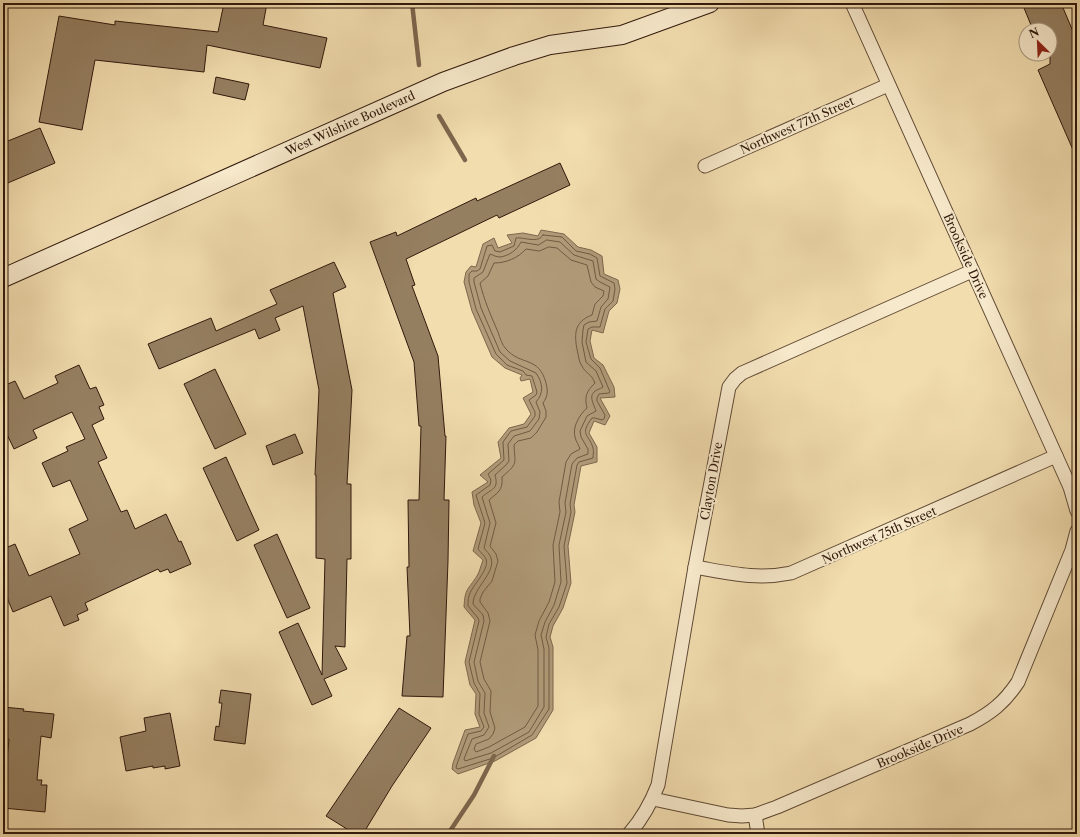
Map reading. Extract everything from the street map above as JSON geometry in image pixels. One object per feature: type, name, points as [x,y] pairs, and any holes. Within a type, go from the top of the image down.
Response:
[{"type":"main road","name":"West Wilshire Boulevard","points":[[3,278],[443,82],[514,56],[550,46],[622,35],[710,3]]},
{"type":"street","name":"Brookside Drive","points":[[852,3],[1056,456],[1075,501],[1077,511]]},
{"type":"street","name":"Northwest 77th Street","points":[[705,166],[888,85]]},
{"type":"street","name":"Clayton Drive","points":[[629,834],[646,812],[658,785],[695,567],[729,387],[735,378],[742,373],[972,271]]},
{"type":"street","name":"Northwest 75th Street","points":[[695,567],[746,576],[777,576],[791,573],[1056,456]]},
{"type":"street","name":"Brookside Drive","points":[[653,799],[728,815],[755,815],[777,807],[986,716],[1000,705],[1018,682],[1072,550],[1077,531]]},
{"type":"street","points":[[755,815],[758,834]]},
{"type":"water","points":[[541,230],[564,234],[578,247],[591,250],[602,256],[604,274],[618,280],[620,289],[617,303],[609,311],[603,333],[592,330],[590,341],[594,358],[603,365],[614,387],[615,397],[600,398],[610,416],[605,425],[594,421],[589,433],[597,447],[597,462],[581,466],[574,505],[575,512],[568,546],[571,583],[563,608],[553,626],[550,637],[553,647],[553,710],[536,738],[495,761],[458,774],[452,769],[465,730],[480,727],[475,714],[476,694],[470,685],[465,662],[475,620],[464,607],[465,596],[478,574],[483,560],[473,551],[481,523],[474,505],[472,492],[488,482],[480,475],[501,458],[498,442],[509,428],[524,424],[531,414],[523,398],[533,392],[530,379],[521,381],[520,378],[522,375],[505,368],[492,357],[472,311],[464,282],[466,272],[471,266],[476,267],[483,244],[494,238],[498,248],[512,243],[507,235],[523,233],[538,236]]},
{"type":"building","points":[[224,3],[267,3],[263,25],[327,38],[320,68],[207,45],[204,72],[95,60],[82,130],[39,122],[59,16],[115,25],[115,21],[218,32]]},
{"type":"building","points":[[1022,3],[1061,3],[1077,41],[1077,159],[1038,70],[1050,64],[1050,62],[1058,62],[1058,22],[1030,22]]},
{"type":"building","points":[[216,77],[249,84],[245,100],[213,93]]},
{"type":"building","points":[[40,128],[55,163],[3,185],[3,143]]},
{"type":"building","points":[[560,163],[570,185],[499,218],[497,215],[406,259],[415,285],[412,286],[438,356],[446,436],[444,500],[449,500],[443,697],[402,696],[407,636],[410,636],[407,567],[409,567],[408,500],[419,500],[421,426],[419,426],[414,362],[370,242],[396,232],[397,236],[476,198],[477,201]]},
{"type":"building","points":[[334,262],[346,287],[333,293],[352,390],[347,484],[351,484],[351,559],[347,559],[345,647],[335,646],[347,669],[324,679],[332,696],[312,705],[279,632],[298,623],[322,675],[325,559],[316,558],[315,475],[319,390],[303,306],[275,318],[280,330],[259,339],[255,329],[159,369],[148,344],[211,318],[216,331],[277,304],[270,290]]},
{"type":"building","points":[[79,365],[90,389],[96,387],[104,405],[99,407],[104,419],[92,425],[107,458],[98,462],[121,512],[127,510],[135,529],[166,514],[179,542],[181,541],[191,564],[170,573],[168,569],[160,572],[158,569],[85,603],[88,610],[77,615],[79,620],[64,626],[51,596],[13,612],[3,588],[3,549],[15,544],[29,576],[80,554],[69,529],[88,520],[70,480],[53,487],[42,463],[68,451],[66,447],[85,439],[72,412],[33,430],[37,438],[14,449],[3,426],[3,386],[15,381],[24,399],[58,383],[55,376]]},
{"type":"building","points":[[215,369],[246,434],[215,449],[184,384]]},
{"type":"building","points":[[295,434],[303,453],[273,465],[266,446]]},
{"type":"building","points":[[226,457],[259,530],[237,541],[203,468]]},
{"type":"building","points":[[277,534],[310,608],[287,618],[254,545]]},
{"type":"building","points":[[221,690],[251,694],[245,744],[214,740],[216,726],[219,727],[222,703],[219,703]]},
{"type":"building","points":[[3,707],[24,709],[23,711],[54,714],[51,738],[41,736],[37,780],[42,780],[41,785],[47,785],[45,812],[3,808],[3,781],[5,781],[9,739],[3,738]]},
{"type":"building","points":[[399,708],[431,728],[392,786],[363,834],[355,834],[326,816]]},
{"type":"building","points":[[170,713],[180,766],[165,769],[165,766],[153,768],[153,766],[126,771],[120,737],[146,731],[144,718]]},
{"type":"waterway","points":[[412,3],[419,65]]},
{"type":"waterway","points":[[439,116],[465,160]]},
{"type":"waterway","points":[[448,834],[474,795],[494,756]]}]
